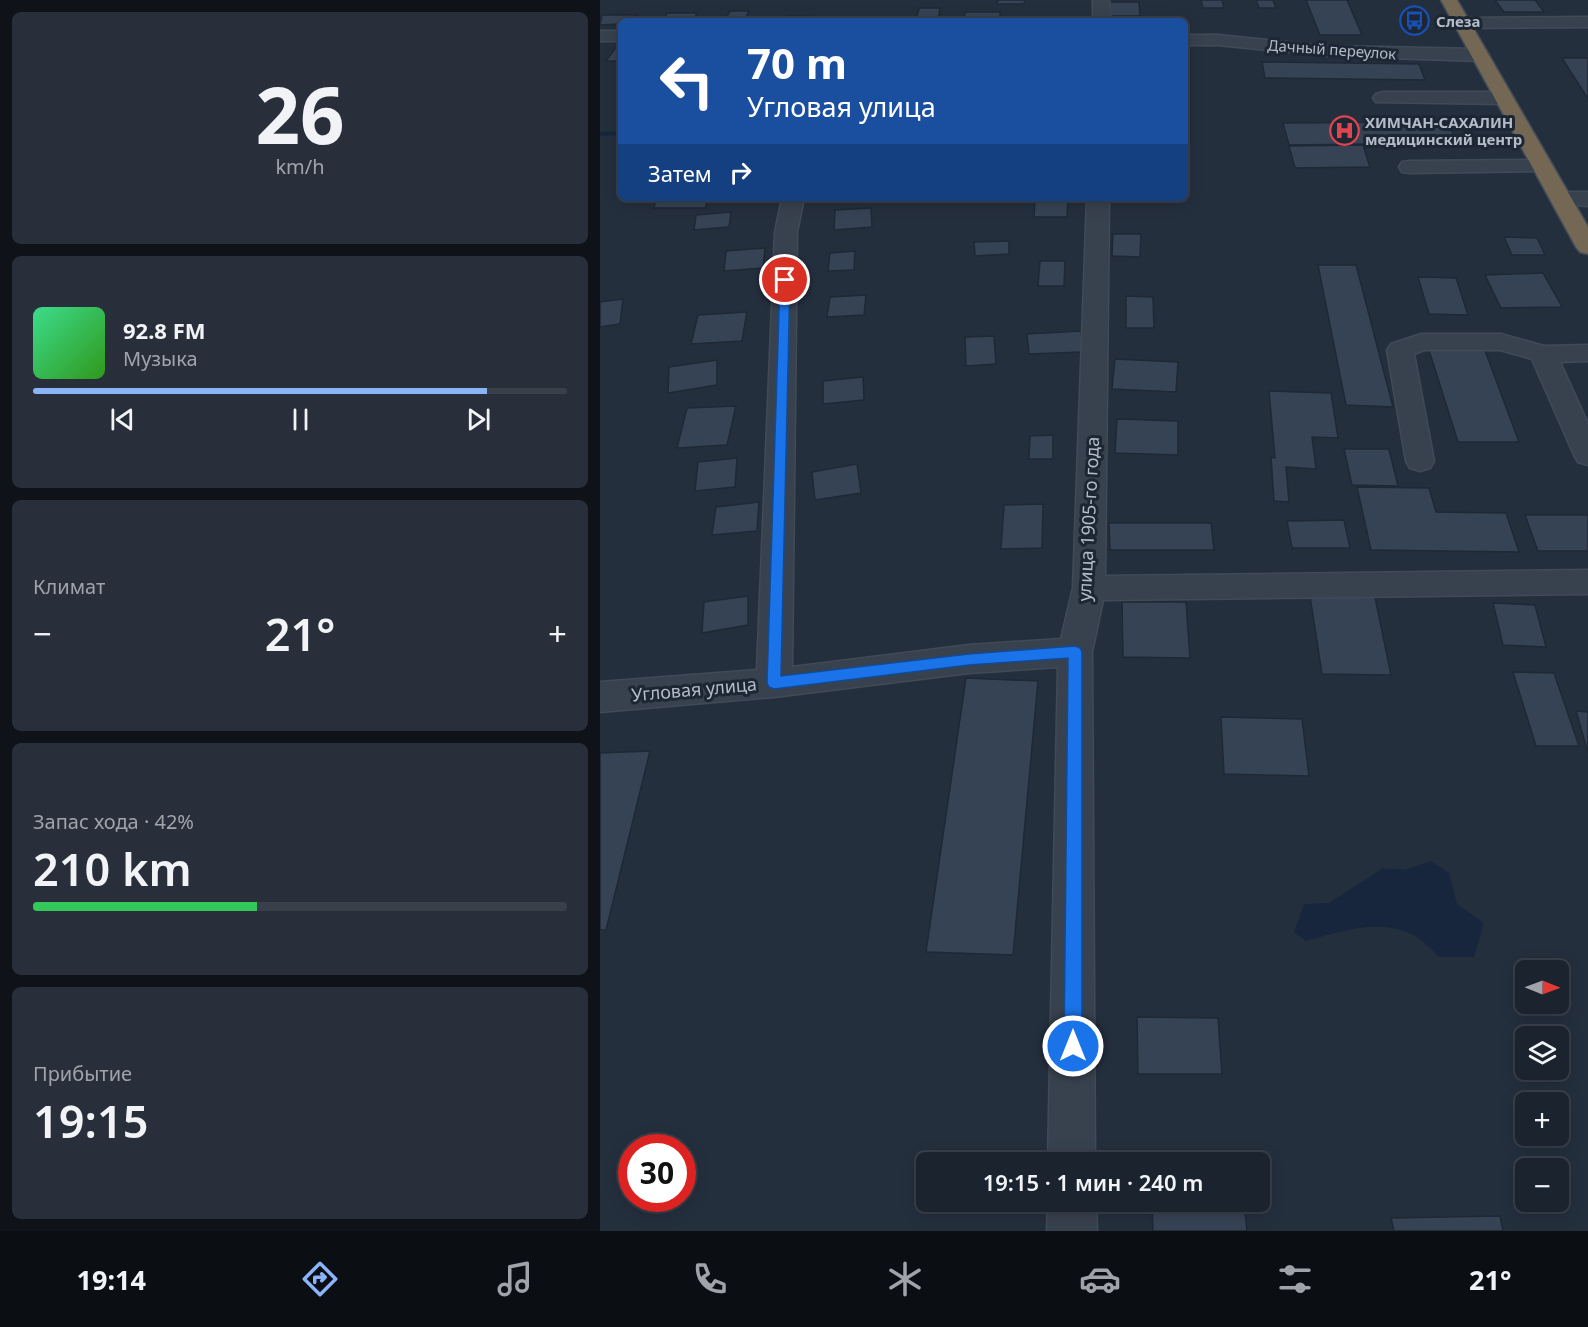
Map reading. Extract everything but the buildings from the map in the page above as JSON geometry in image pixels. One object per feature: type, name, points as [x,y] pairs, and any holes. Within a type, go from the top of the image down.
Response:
[{"type":"highway","points":[[1449,0],[1588,247]]},
{"type":"street","points":[[1101,0],[1102,18]]},
{"type":"street","points":[[1462,23],[1588,22]]},
{"type":"street","points":[[600,36],[618,36]]},
{"type":"street","name":"Дачный переулок","points":[[1188,39],[1328,51],[1480,55]]},
{"type":"street","points":[[1383,98],[1504,98]]},
{"type":"street","points":[[1410,168],[1542,166]]},
{"type":"street","points":[[1561,199],[1588,199]]},
{"type":"street","points":[[774,683],[786,232],[793,201]]},
{"type":"street","name":"улица 1905-го года","points":[[1072,1152],[1075,652],[1089,588],[1098,201]]},
{"type":"street","points":[[1420,461],[1401,350],[1421,342],[1501,342],[1543,354],[1588,353]]},
{"type":"street","points":[[1543,354],[1588,454]]},
{"type":"street","points":[[1089,588],[1588,582]]},
{"type":"street","name":"Угловая улица","points":[[600,698],[774,683],[969,659],[1075,652]]},
{"type":"street","points":[[1072,1212],[1072,1231]]},
{"type":"water","points":[[1431,861],[1449,873],[1457,904],[1484,923],[1474,957],[1439,957],[1418,938],[1405,931],[1392,928],[1348,930],[1306,941],[1294,932],[1304,904],[1329,903],[1383,868],[1404,870]]},
{"type":"waterway","points":[[600,134],[618,133]]},
{"type":"place","name":"Слеза","points":[[1415,21]]},
{"type":"place","name":"ХИМЧАН-САХАЛИН медицинский центр","points":[[1344,131]]},
{"type":"route","points":[[785,280],[774,683],[969,659],[1075,652],[1073,1046]]}]
